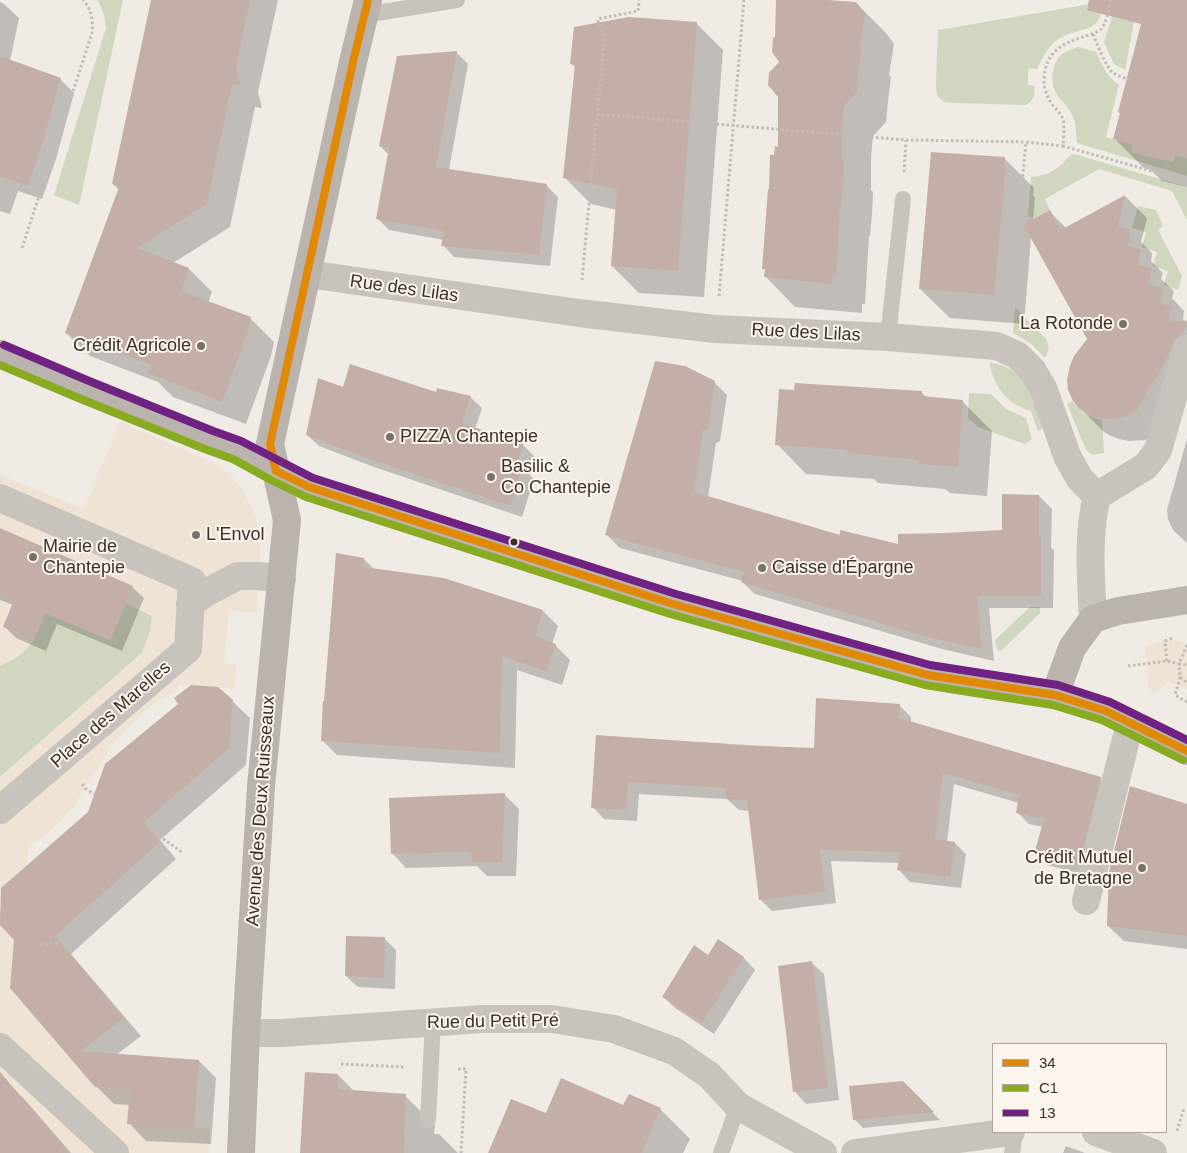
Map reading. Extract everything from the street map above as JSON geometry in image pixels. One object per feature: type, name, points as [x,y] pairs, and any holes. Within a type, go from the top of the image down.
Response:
[{"type":"main road","name":"Avenue des Deux Ruisseaux","points":[[241,1153],[246,1033],[261,786],[287,520],[270,444],[366,7]]},
{"type":"main road","points":[[0,354],[94,394],[237,450],[309,487],[673,604],[928,675],[1055,694],[1106,711],[1187,750]]},
{"type":"main road","points":[[1055,694],[1072,648],[1093,619],[1118,612],[1187,600]]},
{"type":"street","name":"Rue des Lilas","points":[[308,274],[580,313],[715,328],[888,336],[996,346],[1017,355],[1033,371],[1044,390],[1067,456],[1080,479],[1098,496]]},
{"type":"street","points":[[1093,619],[1092,522],[1098,496],[1146,466],[1158,450],[1187,349]]},
{"type":"street","name":"Place des Marelles","points":[[0,498],[192,581],[188,649],[0,810]]},
{"type":"street","points":[[190,604],[209,591],[238,576],[282,579]]},
{"type":"street","points":[[1086,901],[1130,723]]},
{"type":"street","name":"Rue du Petit Pré","points":[[246,1033],[282,1033],[483,1019],[552,1019],[614,1028],[674,1051],[709,1075],[738,1106],[823,1153]]},
{"type":"street","points":[[0,1047],[115,1153]]},
{"type":"street","points":[[855,1153],[1005,1133]]},
{"type":"street","points":[[1099,1133],[1153,1153]]},
{"type":"lane","points":[[366,7],[457,0]]},
{"type":"lane","points":[[888,336],[902,199]]},
{"type":"lane","points":[[428,1120],[433,1022]]},
{"type":"lane","points":[[720,1153],[738,1106]]},
{"type":"lane","points":[[1012,1153],[1013,1133]]},
{"type":"path","points":[[22,248],[92,33],[93,20],[88,6],[83,0]]},
{"type":"path","points":[[580,313],[605,37],[598,24],[598,18],[638,11],[639,0]]},
{"type":"path","points":[[715,328],[744,0]]},
{"type":"path","points":[[1063,146],[1063,119],[1050,102],[1046,92],[1045,70],[1050,57],[1067,42],[1101,29],[1106,19],[1110,0]]},
{"type":"path","points":[[1092,34],[1112,71],[1128,79]]},
{"type":"path","points":[[597,114],[906,140],[1026,142],[1063,146],[1187,181]]},
{"type":"path","points":[[902,199],[906,140]]},
{"type":"path","points":[[996,346],[1012,284],[1026,142]]},
{"type":"path","points":[[1167,661],[1166,641],[1180,635]]},
{"type":"path","points":[[1187,645],[1179,664],[1180,677],[1174,695],[1187,702]]},
{"type":"path","points":[[1128,666],[1167,661],[1187,665]]},
{"type":"path","points":[[1180,677],[1187,683]]},
{"type":"path","points":[[151,830],[183,853]]},
{"type":"path","points":[[40,945],[81,940]]},
{"type":"path","points":[[334,1064],[466,1069],[461,1153]]},
{"type":"path","points":[[1180,1123],[1184,1108]]},
{"type":"green space","points":[[97,0],[123,0],[79,205],[54,195],[106,28],[103,13]]},
{"type":"green space","points":[[1115,0],[1140,0],[1125,70],[1114,64],[1104,42]]},
{"type":"green space","points":[[1102,2],[1099,20],[1094,25],[1057,40],[1043,57],[1037,69],[1029,68],[1028,85],[1035,86],[1034,97],[1026,105],[945,102],[938,97],[936,81],[938,30]]},
{"type":"green space","points":[[1079,47],[1096,52],[1108,74],[1119,85],[1106,137],[1133,145],[1131,152],[1173,162],[1175,155],[1187,158],[1187,176],[1077,143],[1074,120],[1055,91],[1052,77],[1058,58],[1065,52]]},
{"type":"green space","points":[[1074,154],[1187,187],[1187,220],[1172,191],[1099,169],[1045,199],[1050,210],[1034,218],[1028,217],[1031,177],[1051,172]]},
{"type":"green space","points":[[1138,206],[1156,210],[1163,226],[1158,230],[1182,276],[1178,290],[1164,285],[1168,271],[1153,266],[1157,252],[1142,247],[1146,232],[1132,228]]},
{"type":"green space","points":[[1015,307],[1047,340],[1048,352],[1046,357],[1030,343],[1013,333]]},
{"type":"green space","points":[[989,362],[1004,366],[1013,371],[1026,384],[1044,428],[1038,431],[1031,411],[1008,399],[998,387]]},
{"type":"green space","points":[[969,393],[991,394],[1006,409],[1026,418],[1032,439],[1026,444],[978,427],[968,418]]},
{"type":"green space","points":[[1072,401],[1085,414],[1102,420],[1104,453],[1093,455],[1086,450],[1067,404]]},
{"type":"green space","points":[[126,603],[152,616],[150,632],[142,653],[0,777],[0,665],[25,651],[38,631],[45,613],[110,640]]},
{"type":"green space","points":[[1030,607],[1040,607],[1040,613],[1001,651],[997,650],[995,640]]},
{"type":"shaded area","points":[[120,421],[214,463],[229,474],[239,485],[256,518],[260,540],[257,612],[229,611],[224,663],[236,665],[234,689],[178,685],[177,691],[154,704],[138,717],[113,743],[75,805],[43,837],[28,846],[26,876],[16,875],[1,888],[0,900],[0,777],[142,653],[150,632],[152,616],[126,603],[133,586],[0,528],[0,475],[84,509]]},
{"type":"shaded area","points":[[0,594],[14,600],[4,627],[34,640],[24,651],[0,665]]},
{"type":"shaded area","points":[[1165,641],[1180,641],[1187,645],[1187,689],[1168,682],[1154,693],[1148,687],[1145,646]]},
{"type":"shaded area","points":[[0,925],[7,933],[20,933],[19,954],[12,955],[10,988],[95,1087],[130,1090],[128,1124],[210,1128],[209,1153],[69,1153],[9,1082],[0,1078]]},
{"type":"building","points":[[151,0],[250,0],[236,68],[240,85],[232,84],[207,204],[137,248],[189,268],[181,291],[251,317],[248,332],[222,402],[148,373],[152,365],[65,333],[119,187],[112,184]]},
{"type":"building","points":[[776,0],[856,2],[865,13],[860,44],[862,46],[857,92],[844,106],[842,128],[843,184],[836,275],[833,275],[832,284],[764,277],[765,269],[762,269],[770,155],[774,155],[775,146],[778,147],[778,97],[768,85],[769,73],[779,62],[772,52],[773,38],[775,37]]},
{"type":"building","points":[[1089,0],[1187,0],[1187,158],[1175,155],[1173,162],[1131,152],[1133,145],[1113,139],[1120,113],[1118,112],[1141,24],[1087,10]]},
{"type":"building","points":[[629,17],[697,22],[678,271],[611,266],[617,189],[563,178],[575,65],[570,64],[574,27]]},
{"type":"building","points":[[457,51],[436,167],[547,184],[539,255],[441,246],[444,231],[376,219],[389,148],[379,146],[397,56]]},
{"type":"building","points":[[0,56],[61,78],[28,186],[0,176]]},
{"type":"building","points":[[931,152],[1005,157],[1004,167],[1006,167],[994,295],[919,289]]},
{"type":"building","name":"La Rotonde","points":[[1125,195],[1118,226],[1131,230],[1128,246],[1141,250],[1138,265],[1152,268],[1148,284],[1163,288],[1160,303],[1172,307],[1168,320],[1187,322],[1187,324],[1181,335],[1172,344],[1169,355],[1137,410],[1122,418],[1106,419],[1095,417],[1079,409],[1068,390],[1067,380],[1070,366],[1074,356],[1087,339],[1023,224],[1050,210],[1061,230]]},
{"type":"building","points":[[655,361],[685,366],[715,381],[708,429],[703,430],[694,492],[840,535],[840,530],[898,544],[898,534],[1002,530],[1002,494],[1039,495],[1041,596],[977,596],[982,649],[928,637],[741,582],[744,572],[605,535]]},
{"type":"building","points":[[350,364],[436,392],[437,388],[471,396],[462,423],[523,444],[517,464],[523,466],[510,506],[361,456],[306,435],[318,378],[343,387]]},
{"type":"building","points":[[795,383],[922,391],[922,396],[963,400],[958,467],[919,464],[919,460],[847,453],[847,450],[775,445],[779,389],[794,390]]},
{"type":"building","name":"Mairie de Chantepie","points":[[0,528],[133,586],[110,640],[45,613],[34,640],[3,627],[14,600],[0,594]]},
{"type":"building","points":[[336,553],[364,558],[364,567],[444,578],[543,610],[535,636],[556,644],[546,671],[502,656],[500,753],[321,741]]},
{"type":"building","points":[[191,685],[218,687],[233,700],[229,748],[144,822],[160,842],[55,936],[124,1018],[81,1051],[199,1060],[194,1128],[127,1124],[130,1090],[95,1087],[10,988],[14,940],[0,925],[1,888],[88,812],[105,764],[178,704],[174,698]]},
{"type":"building","points":[[816,698],[900,704],[899,718],[1101,777],[1079,865],[1034,854],[1044,819],[1016,813],[1019,795],[943,773],[935,839],[955,842],[950,877],[897,870],[900,852],[820,850],[825,892],[759,900],[747,800],[726,799],[725,788],[628,782],[626,810],[591,808],[596,735],[728,745],[814,748]]},
{"type":"building","name":"Crédit Mutuel de Bretagne","points":[[1130,786],[1187,804],[1187,936],[1107,926],[1109,872]]},
{"type":"building","points":[[505,793],[502,862],[472,862],[471,852],[391,854],[389,798]]},
{"type":"building","points":[[346,936],[385,937],[384,978],[345,976]]},
{"type":"building","points":[[718,939],[744,957],[702,1023],[662,997],[694,945],[708,955]]},
{"type":"building","points":[[812,961],[828,1088],[793,1092],[778,966]]},
{"type":"building","points":[[0,1072],[37,1115],[69,1153],[0,1153]]},
{"type":"building","points":[[305,1072],[338,1074],[338,1089],[406,1094],[404,1153],[300,1153]]},
{"type":"building","points":[[561,1078],[623,1105],[629,1094],[661,1108],[641,1153],[488,1153],[511,1099],[546,1113]]},
{"type":"building","points":[[903,1081],[934,1112],[853,1120],[849,1086]]},
{"type":"transit line","name":"34","points":[[276,471],[270,444],[368,0]]},
{"type":"transit line","name":"13","points":[[4,345],[241,441],[313,478],[676,594],[930,665],[1058,685],[1110,702],[1187,740]]},
{"type":"transit line","name":"C1","points":[[0,365],[233,459],[306,497],[670,614],[925,685],[1053,705],[1102,720],[1183,760]]},
{"type":"transit line","name":"34","points":[[276,471],[309,487],[673,604],[928,675],[1055,695],[1106,711],[1187,751]]},
{"type":"place","name":"La Rotonde","points":[[1123,324]]},
{"type":"place","name":"Crédit Agricole","points":[[201,346]]},
{"type":"place","name":"PIZZA Chantepie","points":[[390,437]]},
{"type":"place","name":"Basilic & Co Chantepie","points":[[491,477]]},
{"type":"place","name":"L'Envol","points":[[196,535]]},
{"type":"place","name":"Mairie de Chantepie","points":[[33,557]]},
{"type":"place","name":"Caisse d'Épargne","points":[[762,568]]},
{"type":"place","name":"Crédit Mutuel de Bretagne","points":[[1142,868]]}]
